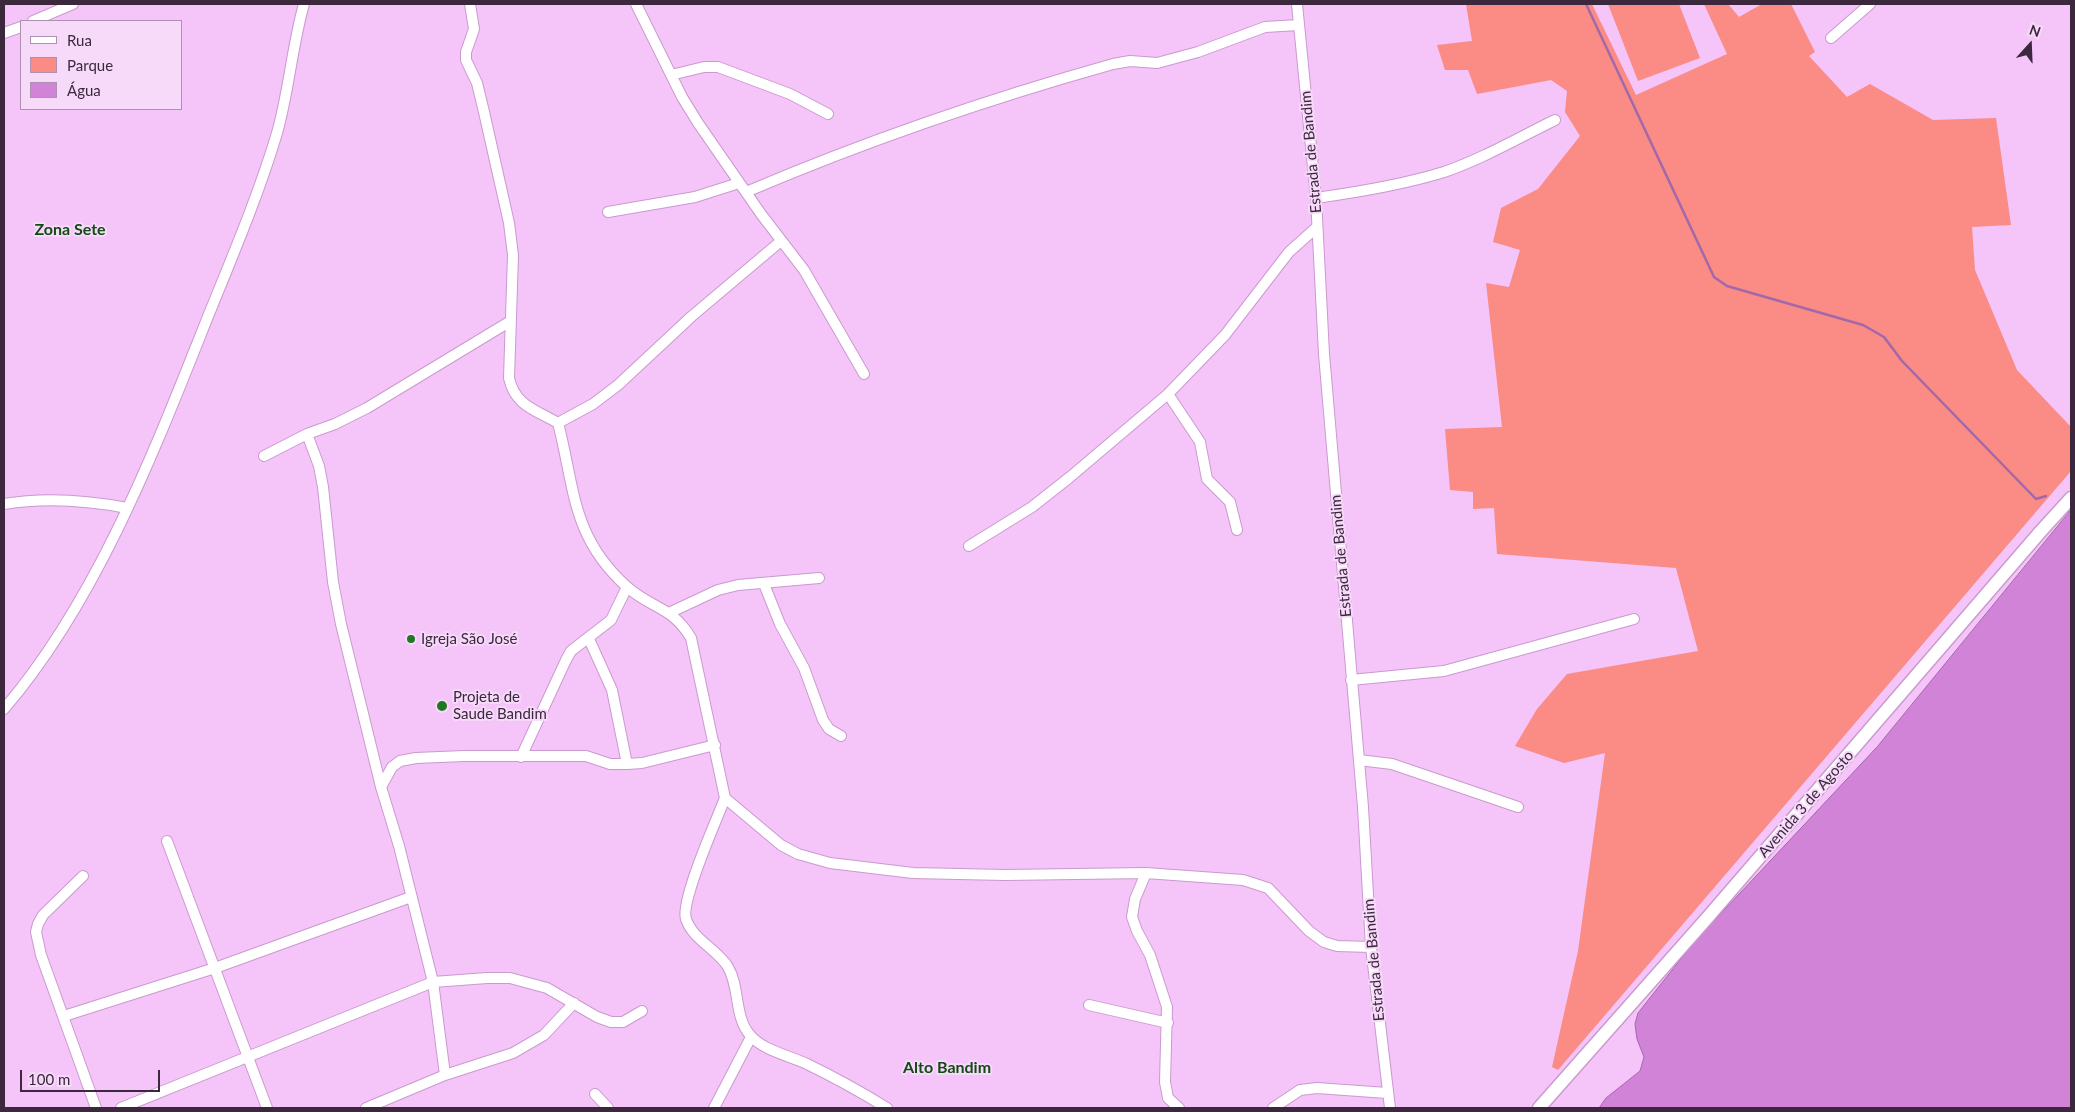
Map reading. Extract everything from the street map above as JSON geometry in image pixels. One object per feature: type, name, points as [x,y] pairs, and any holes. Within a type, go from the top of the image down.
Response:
[{"type":"street","points":[[35,20],[72,4]]},
{"type":"street","points":[[4,709],[38,665],[89,582],[127,508],[161,435],[269,160],[282,110],[304,4]]},
{"type":"street","points":[[470,4],[474,29],[466,52],[466,60],[477,82],[511,239],[513,284],[509,322],[509,378],[512,390],[518,400],[558,423],[576,510],[584,532],[606,564],[627,587],[671,612],[684,626],[691,638],[726,798],[700,862],[685,909],[685,918],[691,928],[722,957],[729,969],[742,1020],[751,1037],[809,1065],[887,1108]]},
{"type":"street","points":[[636,4],[671,75],[698,123],[816,289],[864,374]]},
{"type":"street","name":"Estrada de Bandim","points":[[1297,4],[1316,198],[1324,354],[1367,854],[1371,946],[1390,1108]]},
{"type":"street","points":[[1830,38],[1870,4]]},
{"type":"street","points":[[746,192],[875,139],[979,103],[1113,64],[1130,61],[1157,62],[1179,57],[1265,27],[1298,25]]},
{"type":"street","points":[[4,33],[20,27]]},
{"type":"street","points":[[671,75],[704,67],[718,68],[790,94],[828,114]]},
{"type":"street","points":[[1316,198],[1372,190],[1443,172],[1470,162],[1555,120]]},
{"type":"street","points":[[608,212],[695,197],[739,183]]},
{"type":"street","points":[[969,546],[1032,507],[1168,394],[1225,335],[1289,252],[1318,227]]},
{"type":"street","points":[[558,423],[592,404],[618,385],[692,316],[782,241]]},
{"type":"street","points":[[264,456],[307,434],[335,424],[367,408],[509,322]]},
{"type":"street","points":[[1168,394],[1200,442],[1206,479],[1230,502],[1237,530]]},
{"type":"street","points":[[307,434],[319,466],[323,487],[332,582],[381,787],[399,846],[433,982],[445,1075]]},
{"type":"street","name":"Avenida 3 de Agosto","points":[[1539,1108],[1727,895],[2034,538],[2071,498]]},
{"type":"street","points":[[4,504],[52,499],[96,502],[127,508]]},
{"type":"street","points":[[671,612],[718,590],[738,585],[819,578]]},
{"type":"street","points":[[764,584],[780,624],[804,668],[823,720],[829,729],[841,736]]},
{"type":"street","points":[[521,757],[566,660],[572,651],[610,620],[627,587]]},
{"type":"street","points":[[1351,680],[1444,671],[1634,619]]},
{"type":"street","points":[[589,639],[612,690],[626,764]]},
{"type":"street","points":[[381,787],[392,767],[400,761],[464,756],[586,756],[610,764],[626,764],[642,763],[715,745]]},
{"type":"street","points":[[1359,760],[1392,764],[1518,807]]},
{"type":"street","points":[[726,798],[781,845],[798,854],[830,863],[913,873],[1005,875],[1146,873],[1243,880],[1259,884],[1280,899],[1309,931],[1324,942],[1337,946],[1371,946]]},
{"type":"street","points":[[168,841],[267,1108]]},
{"type":"street","points":[[1146,873],[1135,899],[1132,917],[1164,993],[1168,1023],[1165,1082],[1168,1098],[1178,1108]]},
{"type":"street","points":[[83,876],[43,915],[36,932],[41,956],[96,1108]]},
{"type":"street","points":[[64,1016],[216,968],[411,897]]},
{"type":"street","points":[[122,1108],[433,982],[510,978],[547,988],[597,1017],[611,1022],[623,1022],[642,1011]]},
{"type":"street","points":[[366,1108],[445,1075],[514,1053],[534,1043],[574,1003]]},
{"type":"street","points":[[1089,1005],[1168,1023]]},
{"type":"street","points":[[714,1108],[751,1037]]},
{"type":"street","points":[[1273,1108],[1300,1090],[1317,1088],[1387,1093]]},
{"type":"street","points":[[595,1094],[608,1108]]},
{"type":"green space","points":[[1466,4],[1592,4],[1636,95],[1727,54],[1704,4],[1728,4],[1739,17],[1762,4],[1791,4],[1815,52],[1809,56],[1847,97],[1870,84],[1933,120],[1996,118],[2011,225],[1972,227],[1975,270],[2017,370],[2071,427],[2071,471],[1558,1070],[1552,1067],[1578,951],[1605,753],[1564,763],[1515,746],[1537,709],[1567,674],[1698,651],[1676,568],[1497,554],[1494,508],[1473,509],[1473,492],[1450,490],[1445,429],[1502,427],[1486,283],[1509,287],[1520,250],[1493,242],[1501,208],[1538,189],[1580,136],[1565,112],[1567,91],[1551,80],[1477,94],[1468,70],[1445,70],[1437,45],[1472,41]]},
{"type":"green space","points":[[1608,4],[1679,4],[1700,58],[1638,81]]},
{"type":"water","points":[[2071,510],[2071,1108],[1599,1108],[1606,1098],[1640,1071],[1644,1057],[1637,1039],[1635,1024],[1638,1013],[1696,940],[1877,747]]},
{"type":"waterway","points":[[1586,4],[1714,277],[1727,286],[1863,325],[1884,337],[1902,361],[2036,499],[2046,496]]},
{"type":"place","name":"Igreja São José","points":[[411,639]]},
{"type":"place","name":"Projeta de Saude Bandim","points":[[442,706]]},
{"type":"district","name":"Zona Sete","points":[[70,230]]},
{"type":"district","name":"Alto Bandim","points":[[947,1068]]}]
